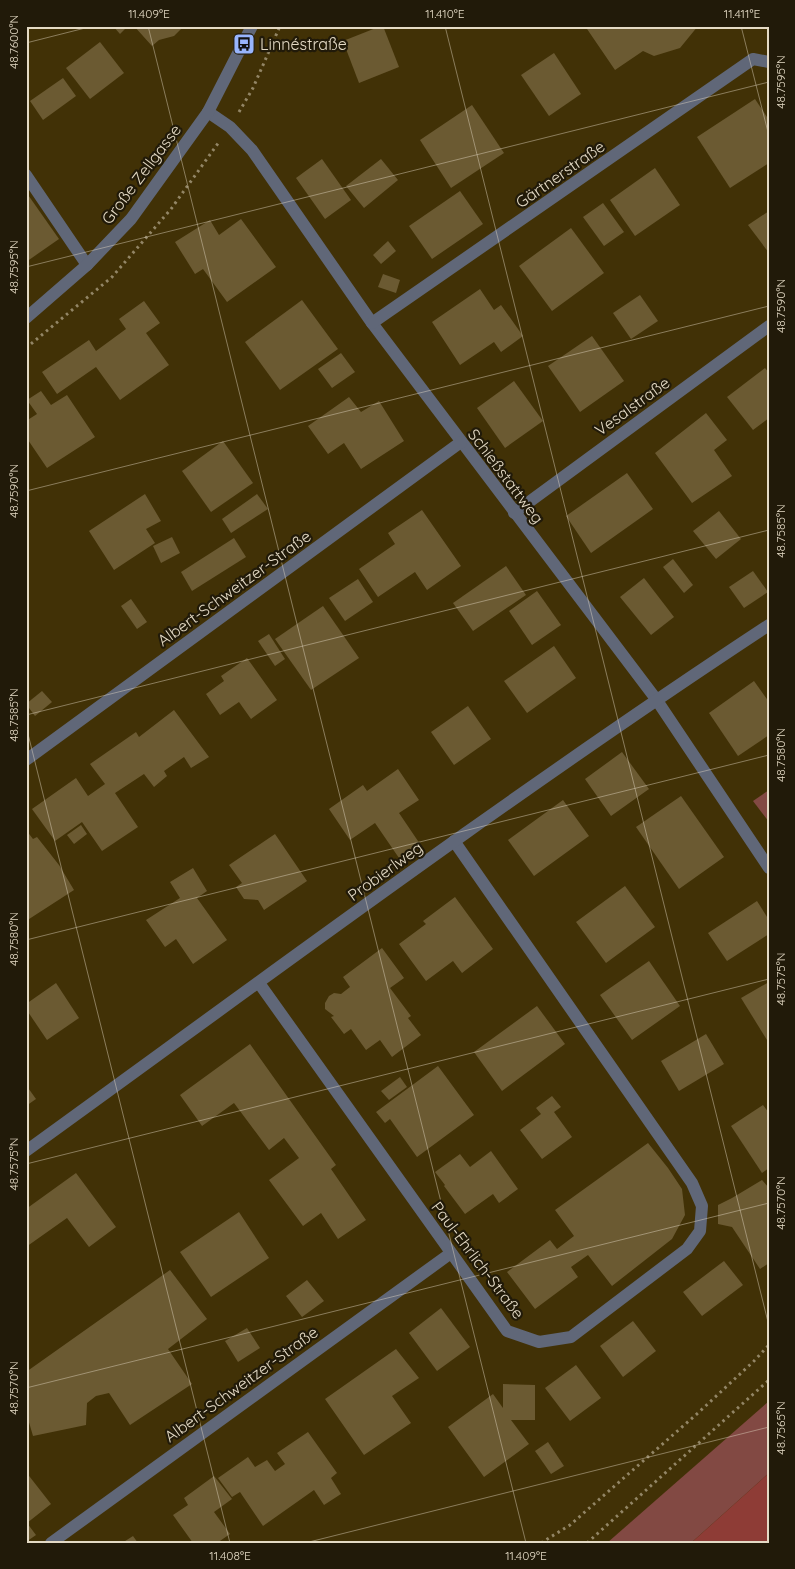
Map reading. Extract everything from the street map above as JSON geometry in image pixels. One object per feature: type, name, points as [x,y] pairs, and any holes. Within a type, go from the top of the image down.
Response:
[{"type":"street","name":"Große Zellgasse","points":[[26,318],[87,265],[130,219],[208,112],[252,26]]},
{"type":"street","name":"Gärtnerstraße","points":[[372,323],[753,59],[769,62]]},
{"type":"street","name":"Schießstattweg","points":[[208,112],[230,128],[252,150],[372,323],[656,699],[769,868]]},
{"type":"street","points":[[26,175],[87,265]]},
{"type":"street","name":"Vesalstraße","points":[[514,513],[769,326]]},
{"type":"street","name":"Albert-Schweitzer-Straße","points":[[26,760],[461,442]]},
{"type":"street","name":"Probierlweg","points":[[26,1151],[454,841],[656,699],[769,625]]},
{"type":"street","name":"Paul-Ehrlich-Straße","points":[[259,983],[507,1331],[540,1342],[571,1337],[688,1249],[700,1231],[702,1206],[692,1183],[454,841]]},
{"type":"street","name":"Albert-Schweitzer-Straße","points":[[51,1543],[451,1253]]},
{"type":"path","points":[[542,1543],[570,1525],[663,1444],[769,1345]]},
{"type":"path","points":[[587,1543],[769,1380]]},
{"type":"shaded area","points":[[769,790],[769,822],[753,801]]},
{"type":"shaded area","points":[[769,1401],[769,1473],[691,1543],[607,1543]]},
{"type":"shaded area","points":[[769,1473],[769,1543],[691,1543]]},
{"type":"building","points":[[113,26],[128,26],[120,34]]},
{"type":"building","points":[[134,26],[184,26],[174,36],[159,40],[152,46]]},
{"type":"building","points":[[383,26],[399,67],[359,83],[343,41]]},
{"type":"building","points":[[585,26],[698,26],[680,48],[654,56],[643,51],[615,70]]},
{"type":"building","points":[[100,42],[124,73],[90,99],[66,68]]},
{"type":"building","points":[[554,53],[581,94],[549,116],[521,75]]},
{"type":"building","points":[[63,78],[76,96],[43,120],[30,101]]},
{"type":"building","points":[[755,99],[769,120],[769,163],[730,188],[697,137]]},
{"type":"building","points":[[472,105],[504,153],[451,188],[420,140]]},
{"type":"building","points":[[322,159],[351,200],[325,219],[296,178]]},
{"type":"building","points":[[381,159],[398,180],[364,208],[346,186]]},
{"type":"building","points":[[655,168],[680,205],[635,236],[610,200]]},
{"type":"building","points":[[460,191],[483,224],[432,259],[409,226]]},
{"type":"building","points":[[26,192],[59,239],[26,262]]},
{"type":"building","points":[[603,203],[624,232],[604,246],[583,217]]},
{"type":"building","points":[[769,211],[769,253],[748,225]]},
{"type":"building","points":[[241,219],[276,267],[227,302],[203,269],[195,274],[175,242],[210,220],[219,235]]},
{"type":"building","points":[[571,228],[604,273],[552,311],[519,266]]},
{"type":"building","points":[[388,241],[396,251],[381,264],[373,255]]},
{"type":"building","points":[[383,274],[400,280],[396,293],[378,287]]},
{"type":"building","points":[[480,289],[494,310],[501,305],[523,336],[501,352],[494,342],[460,365],[432,322]]},
{"type":"building","points":[[640,295],[658,321],[631,339],[613,313]]},
{"type":"building","points":[[302,300],[338,349],[280,390],[245,342]]},
{"type":"building","points":[[144,301],[160,323],[146,333],[169,365],[120,400],[96,367],[57,394],[42,372],[89,340],[96,351],[126,329],[119,319]]},
{"type":"building","points":[[592,336],[624,381],[580,412],[548,366]]},
{"type":"building","points":[[341,353],[355,372],[332,388],[318,369]]},
{"type":"building","points":[[765,368],[769,373],[769,418],[753,430],[727,397]]},
{"type":"building","points":[[514,381],[543,421],[505,448],[477,408]]},
{"type":"building","points":[[41,391],[51,405],[67,395],[95,437],[47,468],[26,437],[26,421],[37,414],[27,400]]},
{"type":"building","points":[[349,397],[361,412],[379,401],[404,441],[361,469],[344,443],[328,454],[308,426]]},
{"type":"building","points":[[706,413],[727,440],[714,450],[732,476],[692,503],[655,453]]},
{"type":"building","points":[[223,441],[253,483],[211,512],[182,471]]},
{"type":"building","points":[[627,473],[653,509],[591,553],[566,516]]},
{"type":"building","points":[[145,494],[161,521],[146,529],[155,543],[114,570],[89,531]]},
{"type":"building","points":[[257,494],[268,509],[231,533],[222,519]]},
{"type":"building","points":[[422,510],[461,566],[427,590],[415,572],[378,597],[359,569],[395,544],[388,533]]},
{"type":"building","points":[[719,511],[741,539],[716,559],[693,531]]},
{"type":"building","points":[[172,537],[180,553],[161,563],[153,546]]},
{"type":"building","points":[[234,538],[246,557],[192,591],[181,572]]},
{"type":"building","points":[[673,559],[693,585],[684,593],[663,567]]},
{"type":"building","points":[[506,566],[526,595],[473,631],[453,603]]},
{"type":"building","points":[[753,571],[768,592],[744,608],[729,587]]},
{"type":"building","points":[[644,578],[674,617],[651,635],[620,597]]},
{"type":"building","points":[[358,579],[373,602],[345,621],[329,598]]},
{"type":"building","points":[[537,591],[561,625],[532,645],[509,611]]},
{"type":"building","points":[[131,599],[147,622],[137,629],[121,606]]},
{"type":"building","points":[[323,606],[359,658],[311,690],[275,639]]},
{"type":"building","points":[[269,634],[285,659],[275,666],[258,641]]},
{"type":"building","points":[[554,646],[576,678],[527,713],[504,681]]},
{"type":"building","points":[[247,658],[277,700],[251,719],[239,702],[220,715],[206,694],[224,681],[221,676]]},
{"type":"building","points":[[754,681],[769,702],[769,735],[738,756],[709,713]]},
{"type":"building","points":[[42,691],[52,702],[35,716],[26,704]]},
{"type":"building","points":[[468,706],[491,739],[454,765],[431,732]]},
{"type":"building","points":[[174,710],[209,757],[191,768],[184,757],[164,771],[167,776],[154,787],[144,774],[115,793],[138,827],[102,851],[82,822],[55,841],[32,809],[76,778],[88,796],[105,784],[90,764],[136,732],[139,737]]},
{"type":"building","points":[[622,752],[649,789],[611,816],[585,779]]},
{"type":"building","points":[[398,769],[419,800],[399,813],[420,844],[399,858],[375,823],[350,840],[329,809],[363,785],[367,791]]},
{"type":"building","points":[[681,796],[724,857],[679,889],[636,827]]},
{"type":"building","points":[[563,800],[589,836],[534,876],[508,840]]},
{"type":"building","points":[[81,825],[87,834],[74,844],[67,835]]},
{"type":"building","points":[[26,830],[33,839],[37,837],[59,865],[74,890],[26,921]]},
{"type":"building","points":[[275,834],[307,881],[264,910],[258,900],[244,899],[236,887],[242,883],[229,865]]},
{"type":"building","points":[[193,868],[207,891],[197,898],[227,940],[193,964],[176,939],[165,947],[146,920],[180,898],[170,882]]},
{"type":"building","points":[[625,886],[655,927],[606,963],[576,922]]},
{"type":"building","points":[[455,897],[493,949],[462,973],[453,961],[426,981],[399,944],[426,924],[423,921]]},
{"type":"building","points":[[757,901],[769,920],[769,934],[727,961],[708,933]]},
{"type":"building","points":[[382,948],[404,978],[390,988],[411,1016],[408,1018],[421,1035],[392,1057],[380,1040],[366,1050],[351,1029],[344,1034],[331,1017],[334,1016],[325,1009],[325,1003],[329,996],[334,993],[341,994],[350,987],[343,977]]},
{"type":"building","points":[[649,961],[680,1006],[632,1040],[600,995]]},
{"type":"building","points":[[769,982],[769,1039],[767,1040],[741,998]]},
{"type":"building","points":[[56,983],[79,1018],[47,1040],[26,1009],[26,1004]]},
{"type":"building","points":[[537,1006],[565,1044],[502,1091],[474,1052]]},
{"type":"building","points":[[706,1034],[724,1064],[679,1091],[661,1061]]},
{"type":"building","points":[[250,1044],[336,1165],[331,1169],[366,1220],[338,1239],[321,1213],[303,1226],[269,1180],[299,1158],[284,1138],[269,1150],[234,1103],[202,1126],[180,1095]]},
{"type":"building","points":[[438,1066],[474,1115],[417,1157],[390,1119],[385,1123],[376,1112]]},
{"type":"building","points":[[400,1077],[407,1087],[389,1100],[381,1091]]},
{"type":"building","points":[[26,1085],[36,1099],[26,1106]]},
{"type":"building","points":[[552,1096],[561,1107],[554,1112],[572,1137],[542,1159],[520,1130],[541,1114],[536,1108]]},
{"type":"building","points":[[763,1105],[769,1113],[769,1168],[762,1173],[731,1126]]},
{"type":"building","points":[[648,1143],[682,1189],[685,1215],[672,1239],[612,1286],[588,1255],[571,1267],[578,1277],[535,1309],[507,1272],[550,1240],[557,1249],[574,1236],[555,1210]]},
{"type":"building","points":[[491,1151],[518,1189],[499,1203],[493,1194],[465,1214],[435,1172],[460,1154],[470,1167]]},
{"type":"building","points":[[76,1173],[116,1227],[89,1247],[67,1218],[26,1247],[26,1209]]},
{"type":"building","points":[[762,1180],[769,1188],[769,1263],[760,1269],[732,1227],[718,1224],[718,1205]]},
{"type":"building","points":[[239,1212],[269,1258],[211,1297],[180,1252]]},
{"type":"building","points":[[724,1261],[743,1285],[702,1316],[683,1292]]},
{"type":"building","points":[[170,1270],[207,1319],[168,1349],[192,1384],[130,1425],[109,1393],[96,1396],[87,1403],[86,1425],[33,1436],[26,1412],[26,1372]]},
{"type":"building","points":[[307,1280],[324,1301],[302,1317],[286,1296]]},
{"type":"building","points":[[441,1308],[470,1347],[437,1371],[409,1333]]},
{"type":"building","points":[[633,1321],[656,1351],[623,1377],[600,1346]]},
{"type":"building","points":[[247,1328],[260,1348],[238,1362],[225,1341]]},
{"type":"building","points":[[396,1349],[419,1378],[392,1396],[411,1423],[364,1455],[325,1399]]},
{"type":"building","points":[[576,1365],[601,1398],[570,1421],[545,1388]]},
{"type":"building","points":[[503,1384],[535,1385],[535,1420],[511,1420],[529,1444],[484,1477],[448,1427],[493,1394],[503,1408]]},
{"type":"building","points":[[308,1432],[337,1473],[331,1478],[341,1494],[324,1505],[314,1490],[263,1526],[240,1492],[232,1497],[218,1478],[248,1457],[255,1467],[267,1460],[275,1471],[285,1464],[277,1453]]},
{"type":"building","points":[[548,1442],[564,1466],[551,1474],[535,1451]]},
{"type":"building","points":[[26,1472],[51,1504],[27,1523],[36,1535],[26,1542]]},
{"type":"building","points":[[214,1476],[232,1499],[214,1512],[230,1534],[217,1543],[193,1543],[173,1515],[188,1505],[184,1498]]},
{"type":"building","points":[[133,1536],[138,1543],[122,1543]]},
{"type":"place","name":"Linnéstraße","points":[[244,44]]}]
